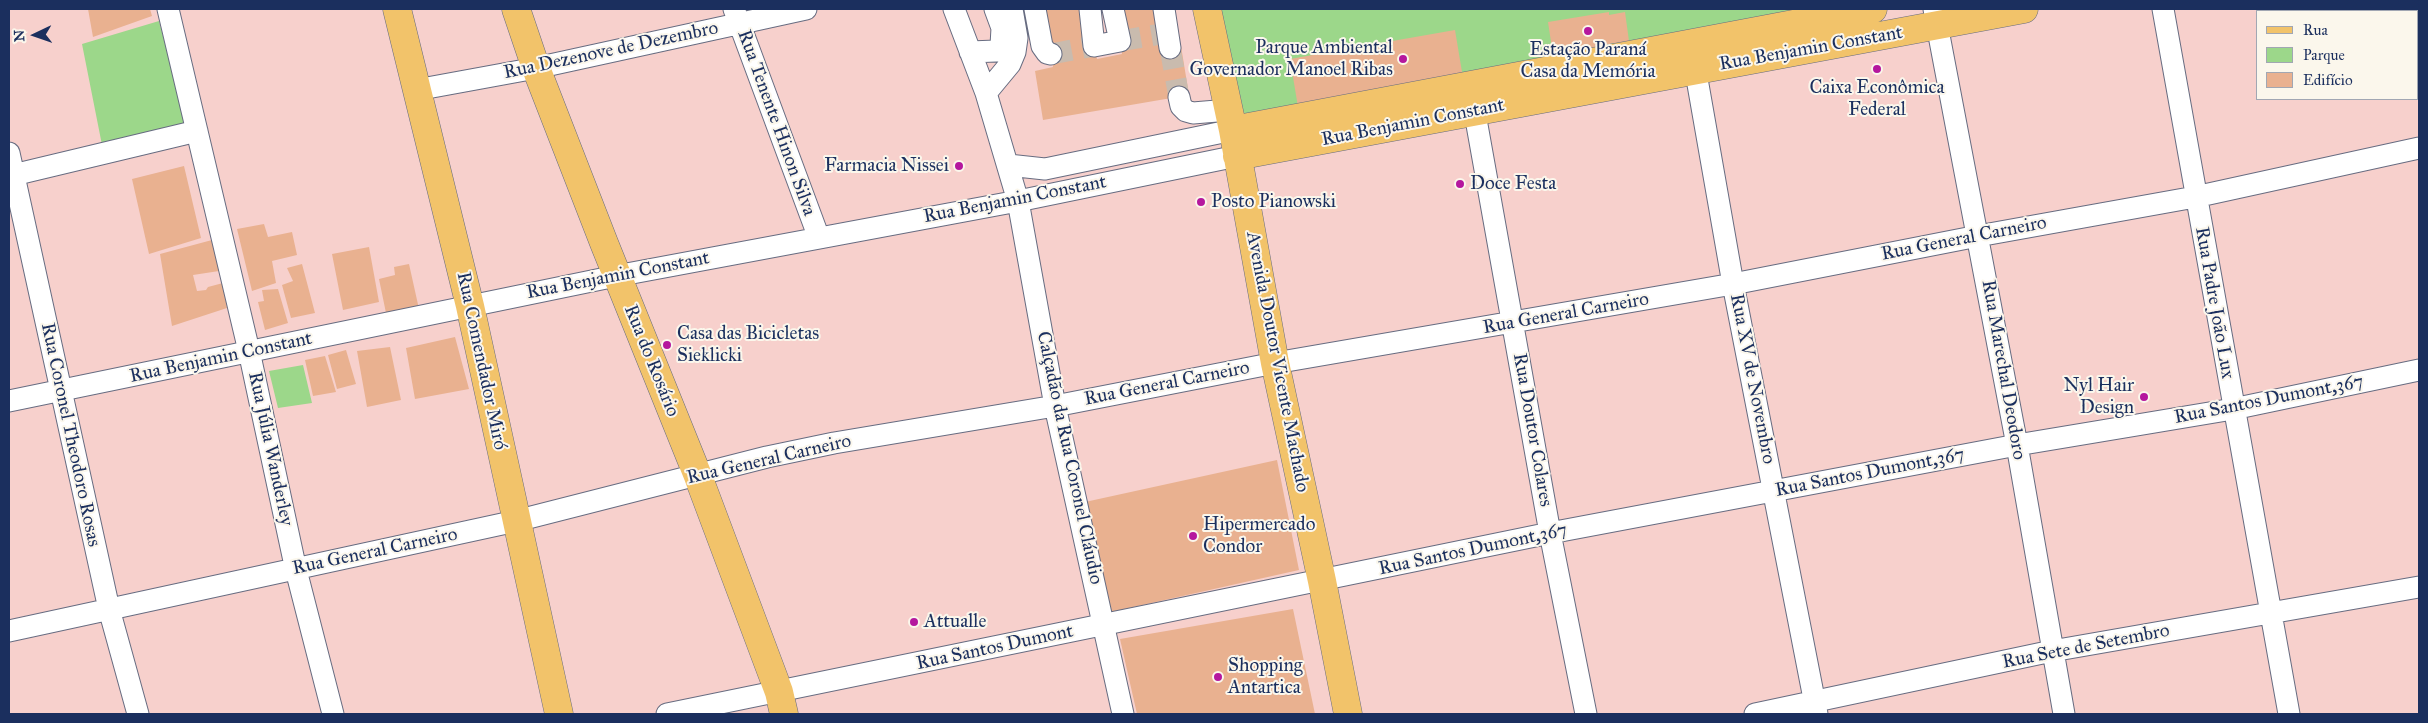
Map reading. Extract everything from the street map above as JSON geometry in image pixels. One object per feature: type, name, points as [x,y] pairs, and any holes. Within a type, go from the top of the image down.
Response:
[{"type":"main road","name":"Rua Comendador Miró","points":[[397,9],[470,306],[559,714]]},
{"type":"main road","name":"Rua do Rosário","points":[[516,9],[536,68],[616,276],[698,476],[781,703]]},
{"type":"main road","name":"Avenida Doutor Vicente Machado","points":[[1207,9],[1233,132],[1275,363],[1322,580],[1348,714]]},
{"type":"main road","name":"Rua Benjamin Constant","points":[[1693,56],[1872,9]]},
{"type":"main road","name":"Rua Benjamin Constant","points":[[1233,132],[1473,99],[1693,56],[1936,18],[2024,9]]},
{"type":"street","name":"Rua Júlia Wanderley","points":[[168,9],[249,351],[296,570],[333,714]]},
{"type":"street","name":"Rua Dezenove de Dezembro","points":[[416,90],[536,68],[737,17],[806,9]]},
{"type":"street","name":"Calçadão da Rua Coronel Cláudio","points":[[954,9],[986,93],[1018,201],[1055,406],[1123,714]]},
{"type":"street","points":[[970,52],[996,51],[1001,45],[1002,28],[995,9]]},
{"type":"street","points":[[986,93],[1010,64],[1015,52],[1017,38],[1012,9]]},
{"type":"street","points":[[1035,9],[1042,46],[1047,54],[1051,54]]},
{"type":"street","points":[[1090,9],[1094,46],[1120,41],[1113,9]]},
{"type":"street","points":[[1164,9],[1166,38]]},
{"type":"street","name":"Rua Padre João Lux","points":[[2162,9],[2194,197],[2289,714]]},
{"type":"street","name":"Rua Tenente Hinon Silva","points":[[737,17],[819,238]]},
{"type":"street","name":"Rua Marechal Deodoro","points":[[1936,18],[2017,445],[2064,714]]},
{"type":"street","name":"Rua XV de Novembro","points":[[1693,56],[1733,284],[1816,709]]},
{"type":"street","points":[[1179,97],[1181,106],[1186,111],[1233,132]]},
{"type":"street","name":"Rua Doutor Colares","points":[[1473,99],[1550,533],[1586,714]]},
{"type":"street","points":[[11,176],[197,131]]},
{"type":"street","name":"Rua Benjamin Constant","points":[[1008,165],[1029,169],[1054,168],[1233,132]]},
{"type":"street","name":"Rua Benjamin Constant","points":[[9,401],[61,392],[249,351],[616,276],[1018,201],[1233,132]]},
{"type":"street","name":"Rua General Carneiro","points":[[9,631],[516,521],[767,457],[834,443],[1055,406],[1275,363],[1512,324],[1733,284],[1978,236],[2194,197],[2419,148]]},
{"type":"street","name":"Rua Coronel Theodoro Rosas","points":[[9,153],[11,176],[109,609],[138,714]]},
{"type":"street","name":"Rua Santos Dumont,367","points":[[1322,580],[1550,533],[2017,445],[2234,409],[2419,370]]},
{"type":"street","name":"Rua Santos Dumont","points":[[667,714],[781,703],[1104,625],[1322,580]]},
{"type":"street","name":"Rua Sete de Setembro","points":[[1754,714],[1816,709],[2052,651],[2419,586]]},
{"type":"shaded area","points":[[9,9],[2419,9],[2419,714],[9,714]]},
{"type":"green space","name":"Parque Ambiental Governador Manoel Ribas","points":[[1218,9],[1805,9],[1242,119]]},
{"type":"green space","points":[[159,21],[186,125],[102,145],[82,44]]},
{"type":"green space","points":[[303,365],[312,403],[278,408],[269,371]]},
{"type":"building","points":[[88,9],[150,9],[152,16],[93,37]]},
{"type":"building","points":[[1044,9],[1088,9],[1097,59],[1122,54],[1114,9],[1157,9],[1164,48],[1181,46],[1189,95],[1043,120],[1035,71],[1053,67]]},
{"type":"building","name":"Estação Paraná Casa da Memória","points":[[1609,12],[1609,15],[1625,12],[1629,41],[1602,45],[1603,51],[1553,55],[1548,22]]},
{"type":"building","points":[[1455,30],[1463,78],[1298,107],[1290,59]]},
{"type":"building","points":[[184,166],[201,238],[149,254],[132,179]]},
{"type":"building","points":[[264,224],[268,237],[292,232],[297,255],[272,261],[276,283],[252,291],[237,229]]},
{"type":"building","points":[[212,240],[219,271],[193,275],[197,291],[206,290],[208,287],[223,283],[227,308],[172,326],[160,254]]},
{"type":"building","points":[[369,247],[379,302],[343,310],[332,254]]},
{"type":"building","points":[[302,264],[315,313],[291,318],[282,285],[293,281],[287,268]]},
{"type":"building","points":[[409,264],[419,309],[386,313],[379,279],[395,275],[394,267]]},
{"type":"building","points":[[278,289],[288,323],[265,330],[258,302],[264,301],[262,290]]},
{"type":"building","points":[[455,337],[469,389],[415,399],[406,348]]},
{"type":"building","points":[[390,347],[401,400],[367,407],[357,351]]},
{"type":"building","points":[[346,350],[356,384],[337,389],[328,355]]},
{"type":"building","points":[[325,356],[336,392],[313,396],[305,360]]},
{"type":"building","name":"Hipermercado Condor","points":[[1277,460],[1299,570],[1111,612],[1085,502]]},
{"type":"building","name":"Shopping Antartica","points":[[1293,609],[1315,714],[1137,714],[1120,639]]},
{"type":"tunnel","points":[[1120,41],[1161,34]]},
{"type":"tunnel","points":[[1051,54],[1094,46]]},
{"type":"tunnel","points":[[1170,48],[1179,97]]},
{"type":"place","name":"Estação Paraná Casa da Memória","points":[[1588,31]]},
{"type":"place","name":"Parque Ambiental Governador Manoel Ribas","points":[[1403,59]]},
{"type":"place","name":"Caixa Econômica Federal","points":[[1877,69]]},
{"type":"place","name":"Farmacia Nissei","points":[[959,166]]},
{"type":"place","name":"Doce Festa","points":[[1460,184]]},
{"type":"place","name":"Posto Pianowski","points":[[1201,202]]},
{"type":"place","name":"Casa das Bicicletas Sieklicki","points":[[667,345]]},
{"type":"place","name":"Nyl Hair Design","points":[[2144,397]]},
{"type":"place","name":"Hipermercado Condor","points":[[1193,536]]},
{"type":"place","name":"Attualle","points":[[914,622]]},
{"type":"place","name":"Shopping Antartica","points":[[1218,677]]}]
